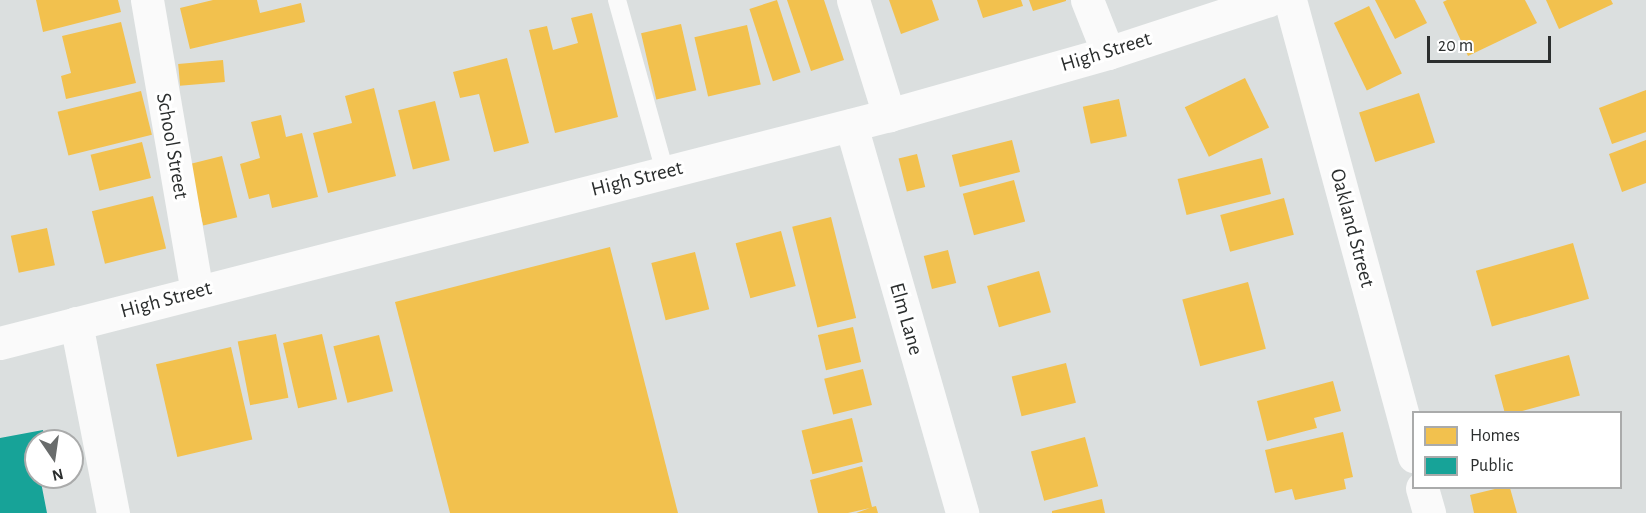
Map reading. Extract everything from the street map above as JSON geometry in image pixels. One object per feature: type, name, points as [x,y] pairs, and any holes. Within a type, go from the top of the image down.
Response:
[{"type":"street","name":"School Street","points":[[147,0],[197,292]]},
{"type":"street","points":[[853,0],[890,115]]},
{"type":"street","points":[[1087,0],[1108,53]]},
{"type":"street","name":"High Street","points":[[0,343],[890,115],[1108,53],[1269,0]]},
{"type":"street","name":"Oakland Street","points":[[1290,0],[1412,452]]},
{"type":"street","name":"Elm Lane","points":[[851,124],[962,513]]},
{"type":"street","points":[[76,323],[113,513]]},
{"type":"street","points":[[1422,489],[1429,513]]},
{"type":"lane","points":[[617,0],[665,172]]},
{"type":"building: Homes","points":[[36,0],[118,0],[121,12],[43,32]]},
{"type":"building: Homes","points":[[213,0],[257,0],[260,13],[301,3],[305,22],[190,49],[180,8]]},
{"type":"building: Homes","points":[[777,0],[800,72],[773,81],[749,9]]},
{"type":"building: Homes","points":[[787,0],[824,0],[844,60],[811,71]]},
{"type":"building: Homes","points":[[889,0],[932,0],[939,20],[901,34]]},
{"type":"building: Homes","points":[[977,0],[1021,0],[1023,6],[983,18]]},
{"type":"building: Homes","points":[[1029,0],[1066,0],[1066,1],[1033,11]]},
{"type":"building: Homes","points":[[1375,0],[1415,0],[1427,23],[1395,39]]},
{"type":"building: Homes","points":[[1447,0],[1525,0],[1537,23],[1468,56],[1443,2]]},
{"type":"building: Homes","points":[[1546,0],[1611,0],[1613,4],[1559,29]]},
{"type":"building: Homes","points":[[1369,6],[1402,73],[1367,91],[1334,23]]},
{"type":"building: Homes","points":[[592,13],[618,117],[555,133],[529,30],[547,26],[553,50],[578,43],[571,18]]},
{"type":"building: Homes","points":[[121,22],[136,83],[66,99],[61,76],[71,73],[62,36]]},
{"type":"building: Homes","points":[[681,24],[696,90],[656,99],[641,33]]},
{"type":"building: Homes","points":[[747,25],[761,84],[708,97],[694,37]]},
{"type":"building: Homes","points":[[507,58],[529,143],[494,152],[479,94],[460,98],[453,72]]},
{"type":"building: Homes","points":[[223,60],[225,82],[180,86],[178,64]]},
{"type":"building: Homes","points":[[1245,78],[1269,127],[1209,157],[1185,107]]},
{"type":"building: Homes","points":[[374,88],[396,176],[328,193],[313,133],[352,123],[345,96]]},
{"type":"building: Homes","points":[[1646,90],[1646,132],[1612,144],[1599,108]]},
{"type":"building: Homes","points":[[141,91],[152,135],[68,155],[58,112]]},
{"type":"building: Homes","points":[[1419,93],[1435,142],[1375,162],[1359,112]]},
{"type":"building: Homes","points":[[1119,99],[1127,136],[1091,144],[1083,107]]},
{"type":"building: Homes","points":[[435,101],[450,160],[413,169],[398,110]]},
{"type":"building: Homes","points":[[281,115],[286,137],[302,133],[318,197],[272,208],[269,194],[249,199],[240,164],[260,158],[251,122]]},
{"type":"building: Homes","points":[[1012,140],[1020,172],[960,187],[952,155]]},
{"type":"building: Homes","points":[[1646,140],[1646,183],[1622,192],[1609,154]]},
{"type":"building: Homes","points":[[142,142],[151,178],[100,191],[91,155]]},
{"type":"building: Homes","points":[[917,154],[925,187],[907,192],[899,159]]},
{"type":"building: Homes","points":[[222,156],[237,217],[203,226],[188,164]]},
{"type":"building: Homes","points":[[1262,158],[1271,194],[1187,215],[1178,179]]},
{"type":"building: Homes","points":[[1014,180],[1025,222],[974,235],[963,194]]},
{"type":"building: Homes","points":[[153,196],[166,248],[105,264],[92,211]]},
{"type":"building: Homes","points":[[1284,198],[1294,235],[1230,252],[1220,215]]},
{"type":"building: Homes","points":[[831,217],[856,318],[817,328],[792,227]]},
{"type":"building: Homes","points":[[47,228],[55,265],[19,273],[11,236]]},
{"type":"building: Homes","points":[[781,231],[796,286],[750,298],[736,243]]},
{"type":"building: Homes","points":[[1573,243],[1589,299],[1492,327],[1476,271]]},
{"type":"building: Homes","points":[[610,247],[678,513],[450,513],[395,302]]},
{"type":"building: Homes","points":[[948,250],[956,283],[932,289],[924,256]]},
{"type":"building: Homes","points":[[695,252],[709,309],[666,320],[651,263]]},
{"type":"building: Homes","points":[[1039,271],[1051,312],[999,327],[987,286]]},
{"type":"building: Homes","points":[[1248,282],[1266,349],[1200,366],[1182,300]]},
{"type":"building: Homes","points":[[853,327],[861,362],[826,370],[818,335]]},
{"type":"building: Homes","points":[[276,334],[288,398],[250,405],[238,341]]},
{"type":"building: Homes","points":[[322,334],[337,399],[298,408],[283,343]]},
{"type":"building: Homes","points":[[379,335],[393,391],[347,403],[333,346]]},
{"type":"building: Homes","points":[[231,347],[252,440],[177,457],[156,364]]},
{"type":"building: Homes","points":[[1569,355],[1580,396],[1522,411],[1504,411],[1495,375]]},
{"type":"building: Homes","points":[[1066,363],[1076,403],[1022,416],[1012,377]]},
{"type":"building: Homes","points":[[863,369],[872,405],[833,415],[824,379]]},
{"type":"building: Homes","points":[[1333,381],[1341,411],[1314,418],[1317,428],[1267,441],[1257,401]]},
{"type":"building: Homes","points":[[852,418],[863,462],[812,474],[802,431]]},
{"type":"building: Homes","points":[[1343,432],[1353,477],[1344,479],[1346,489],[1295,500],[1292,489],[1275,493],[1265,450]]},
{"type":"building: Homes","points":[[1085,437],[1098,486],[1044,501],[1031,451]]},
{"type":"building: Homes","points":[[862,466],[872,507],[876,506],[878,513],[856,513],[870,508],[848,513],[818,513],[810,480]]},
{"type":"building: Homes","points":[[1495,489],[1510,489],[1517,513],[1474,513],[1470,495]]},
{"type":"building: Homes","points":[[1102,499],[1105,513],[1052,513],[1052,511]]},
{"type":"building: Public","points":[[24,434],[24,489],[42,489],[47,513],[0,513],[0,438]]}]
